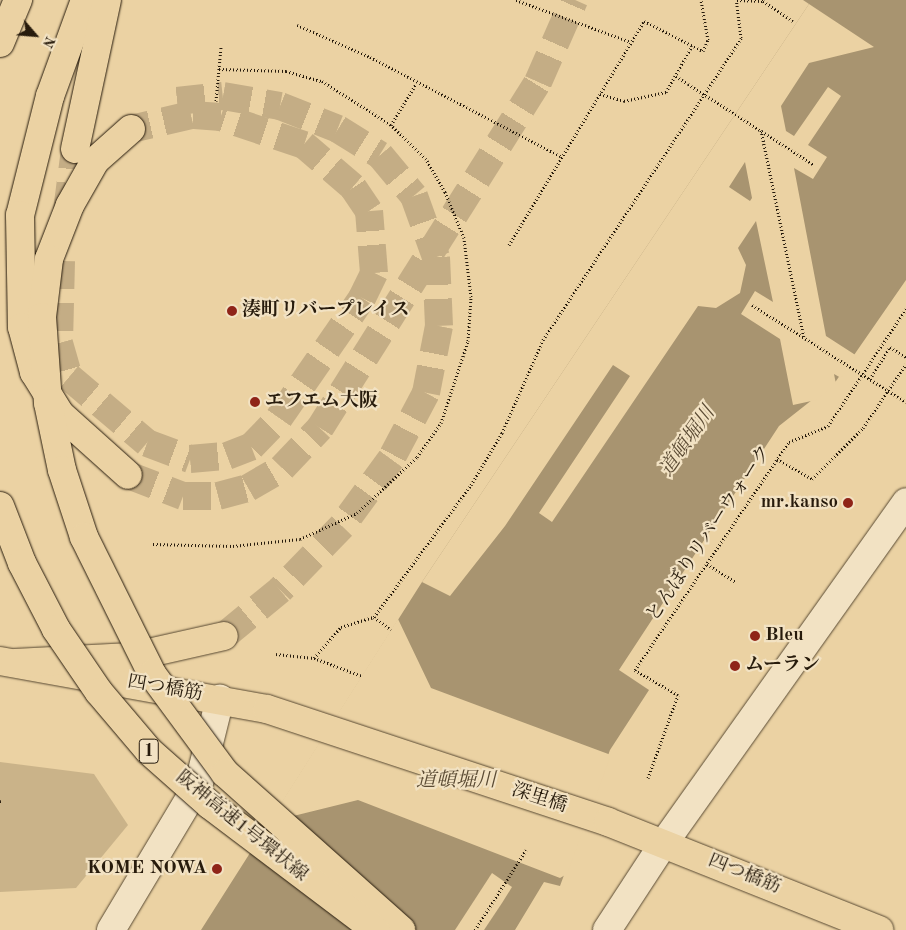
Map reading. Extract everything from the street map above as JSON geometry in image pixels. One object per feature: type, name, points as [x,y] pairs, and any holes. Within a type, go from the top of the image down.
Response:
[{"type":"main road","points":[[0,43],[18,0]]},
{"type":"main road","points":[[85,0],[50,96],[20,215],[22,327],[34,372],[60,414],[128,475]]},
{"type":"main road","points":[[76,149],[107,0]]},
{"type":"main road","points":[[131,129],[96,161],[70,205],[49,259],[42,317],[48,403],[62,470],[81,529],[152,674],[225,773],[401,930]]},
{"type":"main road","name":"阪神高速1号環状線","points":[[0,506],[22,563],[56,629],[99,692],[149,751],[210,805],[375,930]]},
{"type":"main road","points":[[8,662],[131,657],[224,636]]},
{"type":"main road","name":"四つ橋筋","points":[[8,662],[220,699],[328,728]]},
{"type":"main road","name":"深里橋","points":[[328,728],[608,822]]},
{"type":"main road","name":"四つ橋筋","points":[[608,822],[879,930]]},
{"type":"street","points":[[607,930],[664,843],[906,502]]},
{"type":"street","points":[[111,930],[199,782],[220,699]]},
{"type":"path","points":[[516,0],[631,42]]},
{"type":"path","points":[[509,245],[644,21],[703,51],[708,40],[701,0]]},
{"type":"path","points":[[314,658],[341,627],[374,617],[470,486],[502,433],[543,340],[741,38],[736,0],[763,1],[793,21]]},
{"type":"path","points":[[297,26],[370,58],[416,84],[562,157]]},
{"type":"path","points":[[216,101],[221,46]]},
{"type":"path","points":[[600,94],[624,101],[666,92],[692,46]]},
{"type":"path","points":[[153,544],[233,546],[300,539],[357,513],[417,457],[441,423],[468,341],[471,297],[464,238],[426,159],[392,125],[322,82],[286,71],[219,69]]},
{"type":"path","points":[[676,76],[814,165]]},
{"type":"path","points":[[392,125],[416,84]]},
{"type":"path","points":[[760,130],[804,337]]},
{"type":"path","points":[[752,305],[906,402]]},
{"type":"path","name":"とんぼりリバーウォーク","points":[[648,778],[678,695],[635,670],[788,442],[828,426],[906,309]]},
{"type":"path","points":[[870,379],[890,347],[906,356]]},
{"type":"path","points":[[777,459],[812,479],[862,428],[906,364]]},
{"type":"path","points":[[707,564],[736,582]]},
{"type":"path","points":[[374,617],[392,630]]},
{"type":"path","points":[[276,654],[314,658],[362,676]]},
{"type":"path","points":[[475,930],[496,900],[526,850]]},
{"type":"shaded area","points":[[0,762],[94,774],[128,825],[76,888],[0,892]]},
{"type":"water","name":"道頓堀川","points":[[803,0],[906,0],[906,280],[836,381],[779,426],[619,670],[649,690],[610,750],[560,886],[544,882],[515,930],[201,930],[422,582],[809,4]]},
{"type":"pier","points":[[809,4],[874,47],[809,63],[781,106],[786,131],[794,136],[828,87],[841,96],[808,145],[827,157],[813,179],[794,168],[826,336],[857,356],[841,378],[834,374],[836,384],[816,400],[793,405],[780,339],[741,314],[755,291],[773,302],[756,221],[738,248],[746,265],[740,293],[716,308],[698,306],[552,522],[539,513],[630,376],[613,365],[505,526],[450,596],[422,582]],"holes":[[[745,162],[752,198],[750,201],[729,187]]]},
{"type":"pier","points":[[398,619],[431,688],[611,755],[567,874],[560,878],[358,800],[269,822]]},
{"type":"pier","points":[[492,873],[512,887],[502,903],[484,930],[455,930]]},
{"type":"tunnel","points":[[128,475],[183,496],[218,496],[248,488],[282,468],[320,428],[538,82],[574,0]]},
{"type":"tunnel","points":[[177,101],[223,96],[280,106],[338,129],[380,155],[414,196],[436,257],[439,326],[426,393],[391,459],[342,526],[280,590],[224,636]]},
{"type":"tunnel","points":[[61,261],[59,343],[69,377],[147,443],[190,459],[227,456],[251,447],[279,418],[362,298],[374,273],[369,211],[353,187],[304,145],[221,117],[191,115],[131,129]]},
{"type":"tunnel","points":[[67,211],[75,149]]},
{"type":"place","name":"湊町リバープレイス","points":[[232,311]]},
{"type":"place","name":"エフエム大阪","points":[[255,402]]},
{"type":"place","name":"mr.kanso","points":[[848,503]]},
{"type":"place","name":"Bleu","points":[[755,636]]},
{"type":"place","name":"ムーラン","points":[[735,666]]},
{"type":"place","name":"KOME NOWA","points":[[217,869]]}]
